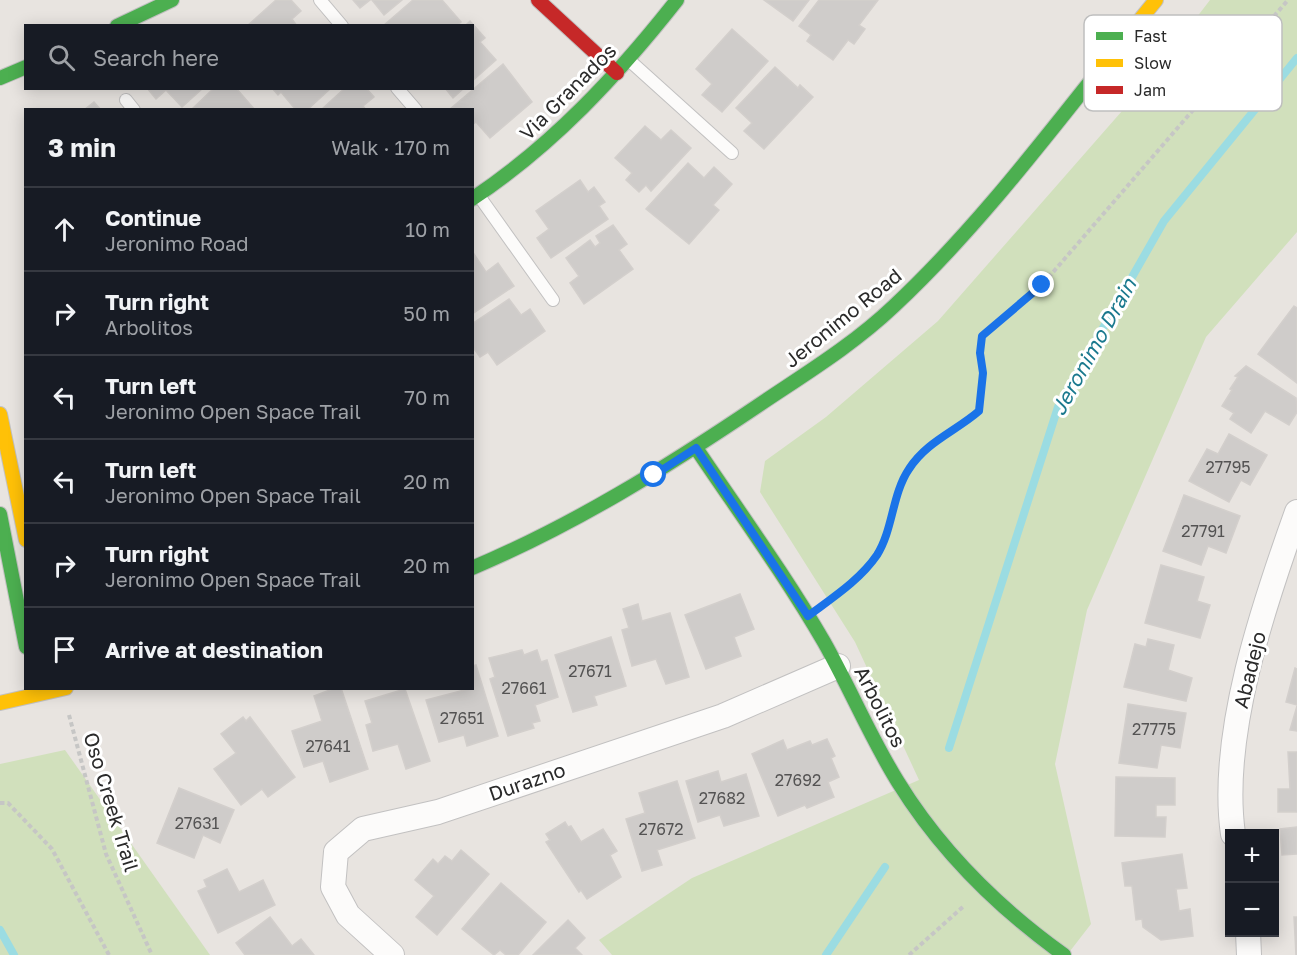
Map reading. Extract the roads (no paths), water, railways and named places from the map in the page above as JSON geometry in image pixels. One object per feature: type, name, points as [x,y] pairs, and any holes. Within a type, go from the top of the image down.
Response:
[{"type":"street","points":[[121,24],[172,0]]},
{"type":"street","points":[[538,0],[617,74]]},
{"type":"street","name":"Via Granados","points":[[478,193],[530,157],[617,74],[677,0]]},
{"type":"street","name":"Jeronimo Road","points":[[1144,15],[1156,0]]},
{"type":"street","points":[[0,78],[24,69]]},
{"type":"street","name":"Jeronimo Road","points":[[474,567],[546,533],[654,475],[820,364],[893,308],[958,243],[1084,88]]},
{"type":"street","points":[[0,414],[24,530]]},
{"type":"street","name":"Arbolitos","points":[[696,448],[808,616],[838,666],[899,784],[951,853],[1023,922],[1064,955]]},
{"type":"street","name":"Abadejo","points":[[1233,829],[1232,765],[1238,719],[1257,642],[1297,512]]},
{"type":"street","points":[[0,514],[24,636]]},
{"type":"street","name":"Durazno","points":[[392,955],[348,915],[333,887],[336,852],[363,830],[438,812],[723,716],[838,666]]},
{"type":"street","points":[[0,703],[50,690]]},
{"type":"street","points":[[1248,937],[1249,955]]},
{"type":"lane","points":[[320,0],[340,24]]},
{"type":"lane","points":[[629,60],[732,153]]},
{"type":"lane","points":[[399,90],[414,108]]},
{"type":"lane","points":[[478,193],[553,300]]},
{"type":"waterway","name":"Jeronimo Drain","points":[[1282,76],[1297,58]]},
{"type":"waterway","name":"Jeronimo Drain","points":[[949,748],[1058,407],[1164,221],[1254,111]]},
{"type":"waterway","name":"Jeronimo Drain","points":[[826,955],[885,867]]},
{"type":"waterway","points":[[0,930],[14,955]]}]
